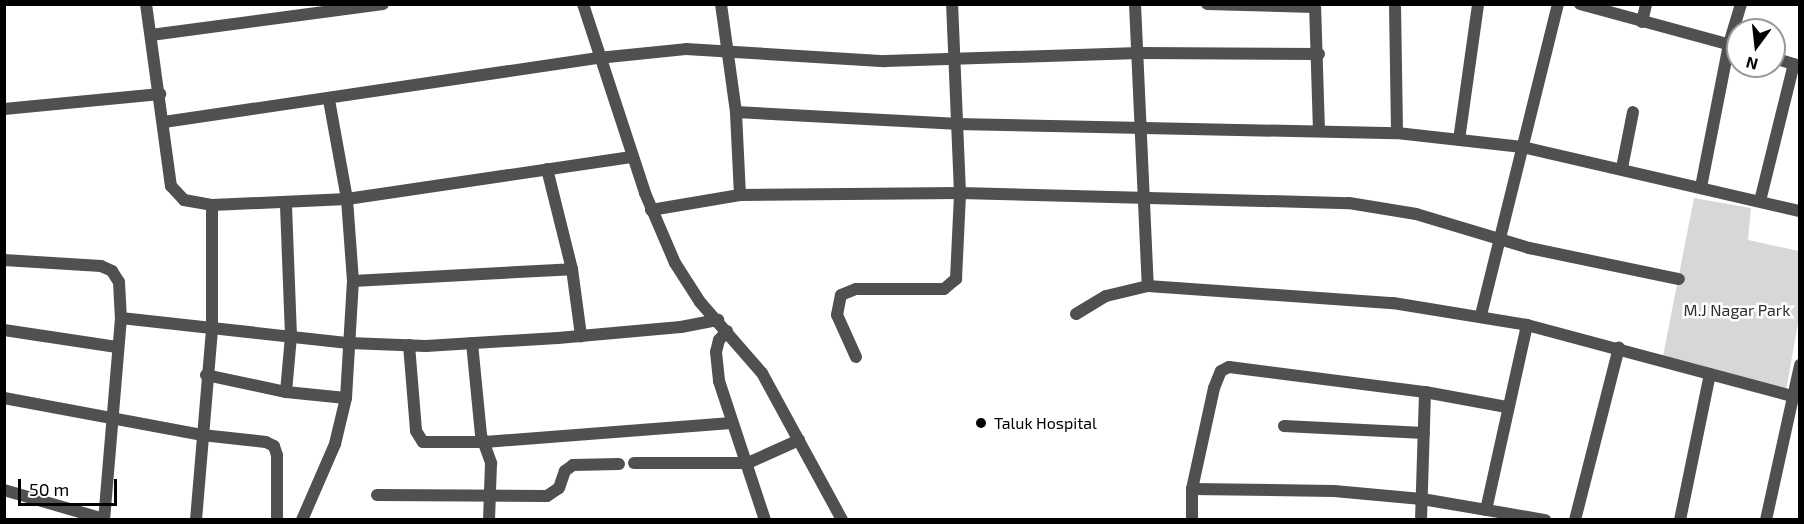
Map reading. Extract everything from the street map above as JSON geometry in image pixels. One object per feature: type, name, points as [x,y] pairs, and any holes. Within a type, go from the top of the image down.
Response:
[{"type":"street","points":[[146,4],[171,186],[184,200],[212,205],[286,204],[347,199],[633,157]]},
{"type":"street","points":[[151,35],[383,4]]},
{"type":"street","points":[[583,4],[598,58],[651,210],[675,263],[700,302],[718,320],[762,374],[842,519]]},
{"type":"street","points":[[721,4],[736,112],[740,195]]},
{"type":"street","points":[[856,357],[837,315],[838,299],[856,289],[944,289],[953,284],[958,271],[960,193],[955,124],[952,4]]},
{"type":"street","points":[[1135,4],[1148,286]]},
{"type":"street","points":[[1207,4],[1315,6],[1319,54],[1319,130]]},
{"type":"street","points":[[1395,4],[1397,133]]},
{"type":"street","points":[[1459,140],[1478,4]]},
{"type":"street","points":[[1481,315],[1558,4]]},
{"type":"street","points":[[1580,4],[1726,44]]},
{"type":"street","points":[[1642,22],[1646,4]]},
{"type":"street","points":[[164,122],[329,100],[598,58],[686,49],[781,52],[885,61],[1139,53],[1319,54]]},
{"type":"street","points":[[1760,201],[1797,65]]},
{"type":"street","points":[[1701,187],[1726,77]]},
{"type":"street","points":[[4,109],[160,94]]},
{"type":"street","points":[[302,519],[335,444],[346,398],[353,281],[347,199],[329,100]]},
{"type":"street","points":[[736,112],[955,124],[1142,126],[1397,133],[1522,147],[1622,168],[1800,211]]},
{"type":"street","points":[[1622,168],[1633,112]]},
{"type":"street","points":[[547,169],[572,269],[581,336]]},
{"type":"street","points":[[651,210],[740,195],[960,193],[1380,207],[1498,239],[1678,279]]},
{"type":"street","points":[[286,204],[291,336],[286,392]]},
{"type":"street","points":[[196,519],[206,375],[212,330],[212,205]]},
{"type":"street","points":[[4,260],[101,266],[112,271],[119,282],[121,318],[104,519],[4,490]]},
{"type":"street","points":[[353,281],[572,269]]},
{"type":"street","points":[[1076,314],[1106,296],[1148,286],[1393,303],[1481,315],[1527,325],[1797,397]]},
{"type":"street","points":[[121,318],[212,330],[349,343],[410,345],[581,336],[718,320]]},
{"type":"street","points":[[1485,510],[1527,325]]},
{"type":"street","points":[[4,330],[117,347]]},
{"type":"street","points":[[727,332],[718,340],[716,352],[725,408],[748,463],[765,519]]},
{"type":"street","points":[[472,343],[485,442],[491,463],[489,519]]},
{"type":"street","points":[[410,345],[417,437],[428,443],[485,442],[731,423]]},
{"type":"street","points":[[1575,519],[1618,348]]},
{"type":"street","points":[[1766,519],[1797,397],[1800,365]]},
{"type":"street","points":[[1192,519],[1191,489],[1216,378],[1229,367],[1425,392],[1508,407]]},
{"type":"street","points":[[1680,519],[1710,374]]},
{"type":"street","points":[[206,375],[286,392],[346,398]]},
{"type":"street","points":[[1421,519],[1425,392]]},
{"type":"street","points":[[4,398],[113,415],[202,435],[256,439],[274,446],[277,519]]},
{"type":"street","points":[[1284,426],[1424,433]]},
{"type":"street","points":[[634,463],[748,463],[799,441]]},
{"type":"street","points":[[377,495],[547,496],[559,488],[565,471],[573,465],[619,464]]},
{"type":"street","points":[[1191,489],[1334,491],[1422,499],[1545,519]]},
{"type":"green space","name":"M.J Nagar Park","points":[[1694,198],[1751,208],[1748,240],[1799,251],[1799,317],[1786,391],[1663,356]]},
{"type":"place","name":"Taluk Hospital","points":[[981,423]]}]
